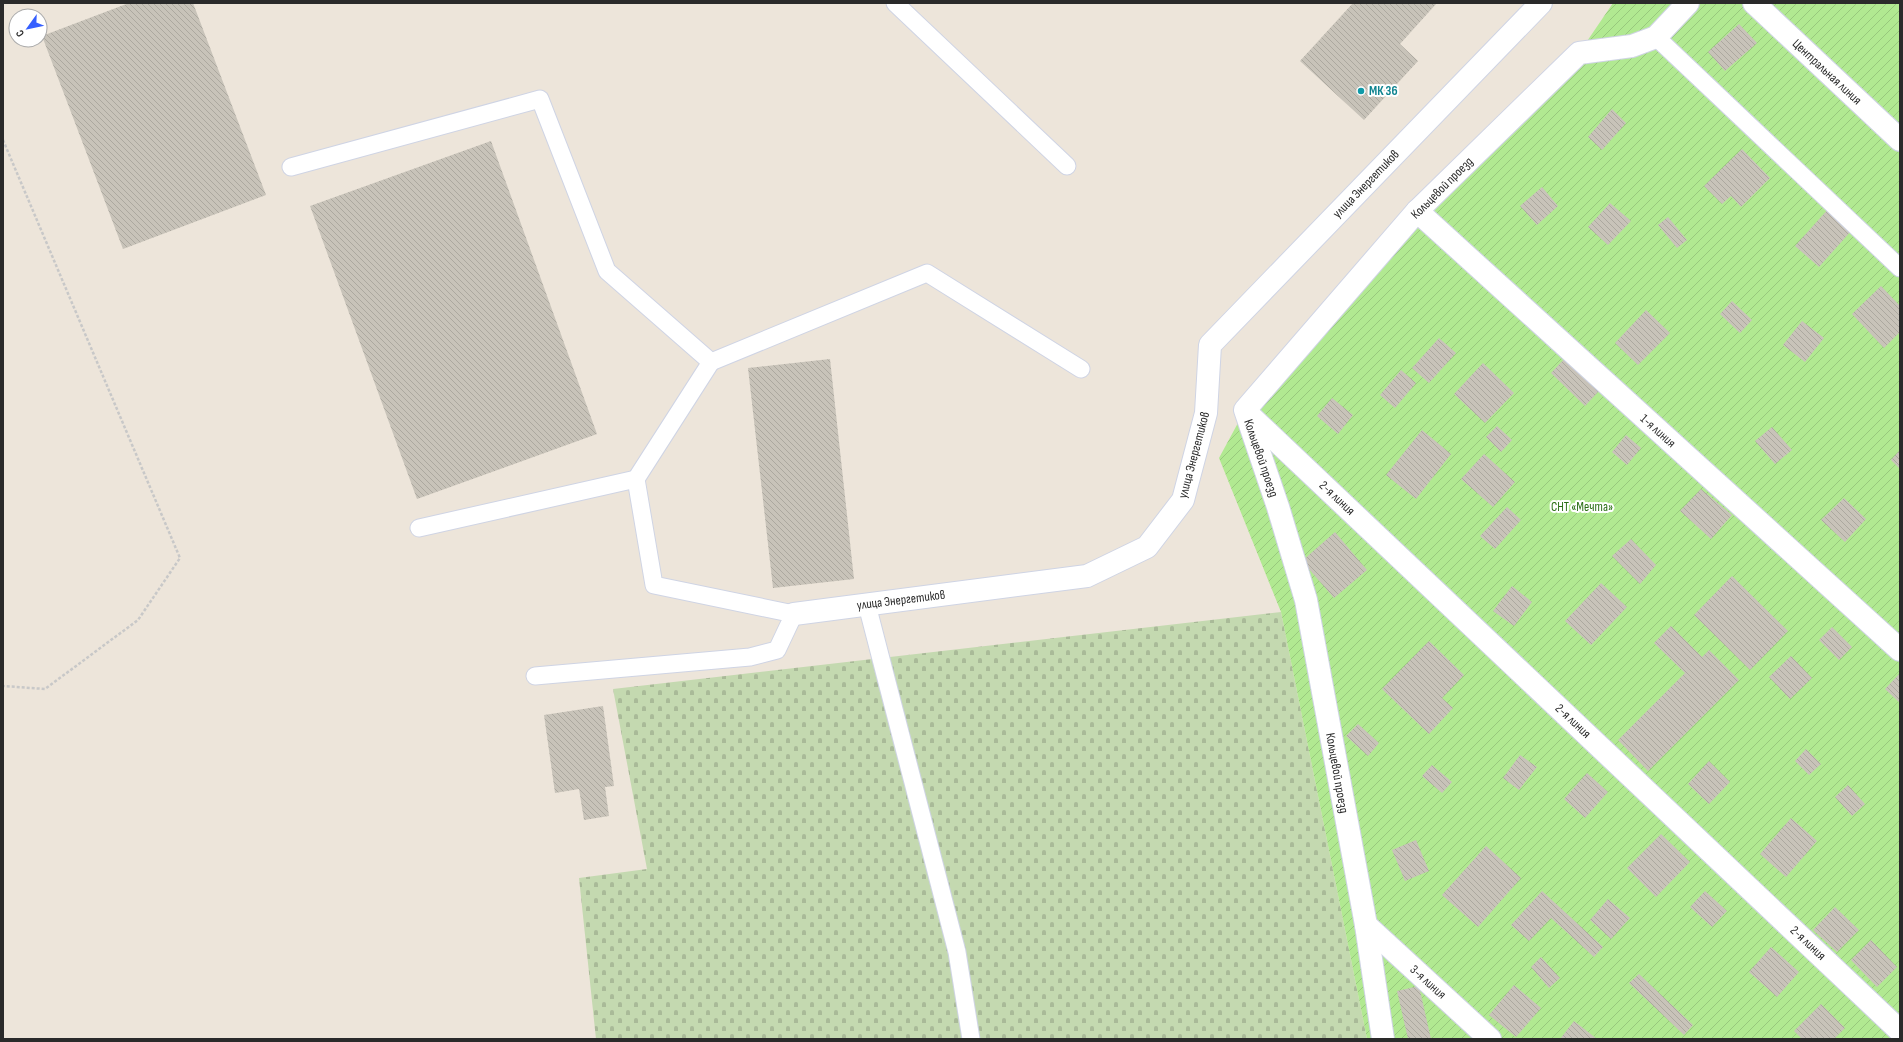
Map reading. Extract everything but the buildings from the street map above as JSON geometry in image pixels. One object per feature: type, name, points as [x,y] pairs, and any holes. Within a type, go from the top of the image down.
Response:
[{"type":"street","name":"улица Энергетиков","points":[[794,614],[1087,576],[1147,548],[1183,500],[1206,413],[1210,345],[1541,3]]},
{"type":"street","name":"Кольцевой проезд","points":[[1383,1039],[1366,925],[1306,600],[1278,507],[1245,410],[1417,211],[1579,53],[1632,46],[1656,37],[1688,3]]},
{"type":"street","name":"Центральная линия","points":[[1754,3],[1900,140]]},
{"type":"street","name":"1-я линия","points":[[1417,211],[1900,650]]},
{"type":"street","name":"2-я линия","points":[[1245,410],[1900,1031]]},
{"type":"street","name":"3-я линия","points":[[1366,925],[1490,1039]]},
{"type":"lane","points":[[895,3],[1067,166]]},
{"type":"lane","points":[[1656,37],[1900,268]]},
{"type":"lane","points":[[291,167],[540,99],[607,271],[711,362]]},
{"type":"lane","points":[[535,676],[750,657],[777,650],[794,614],[654,585],[636,479],[711,362],[927,273],[1081,369]]},
{"type":"lane","points":[[419,528],[636,479]]},
{"type":"lane","points":[[867,604],[957,952],[971,1039]]},
{"type":"path","points":[[3,140],[180,558],[138,620],[46,689],[3,686]]},
{"type":"green space","name":"СНТ «Мечта»","points":[[1613,3],[1900,3],[1900,1039],[1367,1039],[1281,612],[1219,458],[1245,410],[1579,53]]},
{"type":"green space","points":[[1281,612],[1367,1039],[596,1039],[579,878],[647,869],[613,689]]},
{"type":"place","name":"МК 36","points":[[1361,91]]}]
